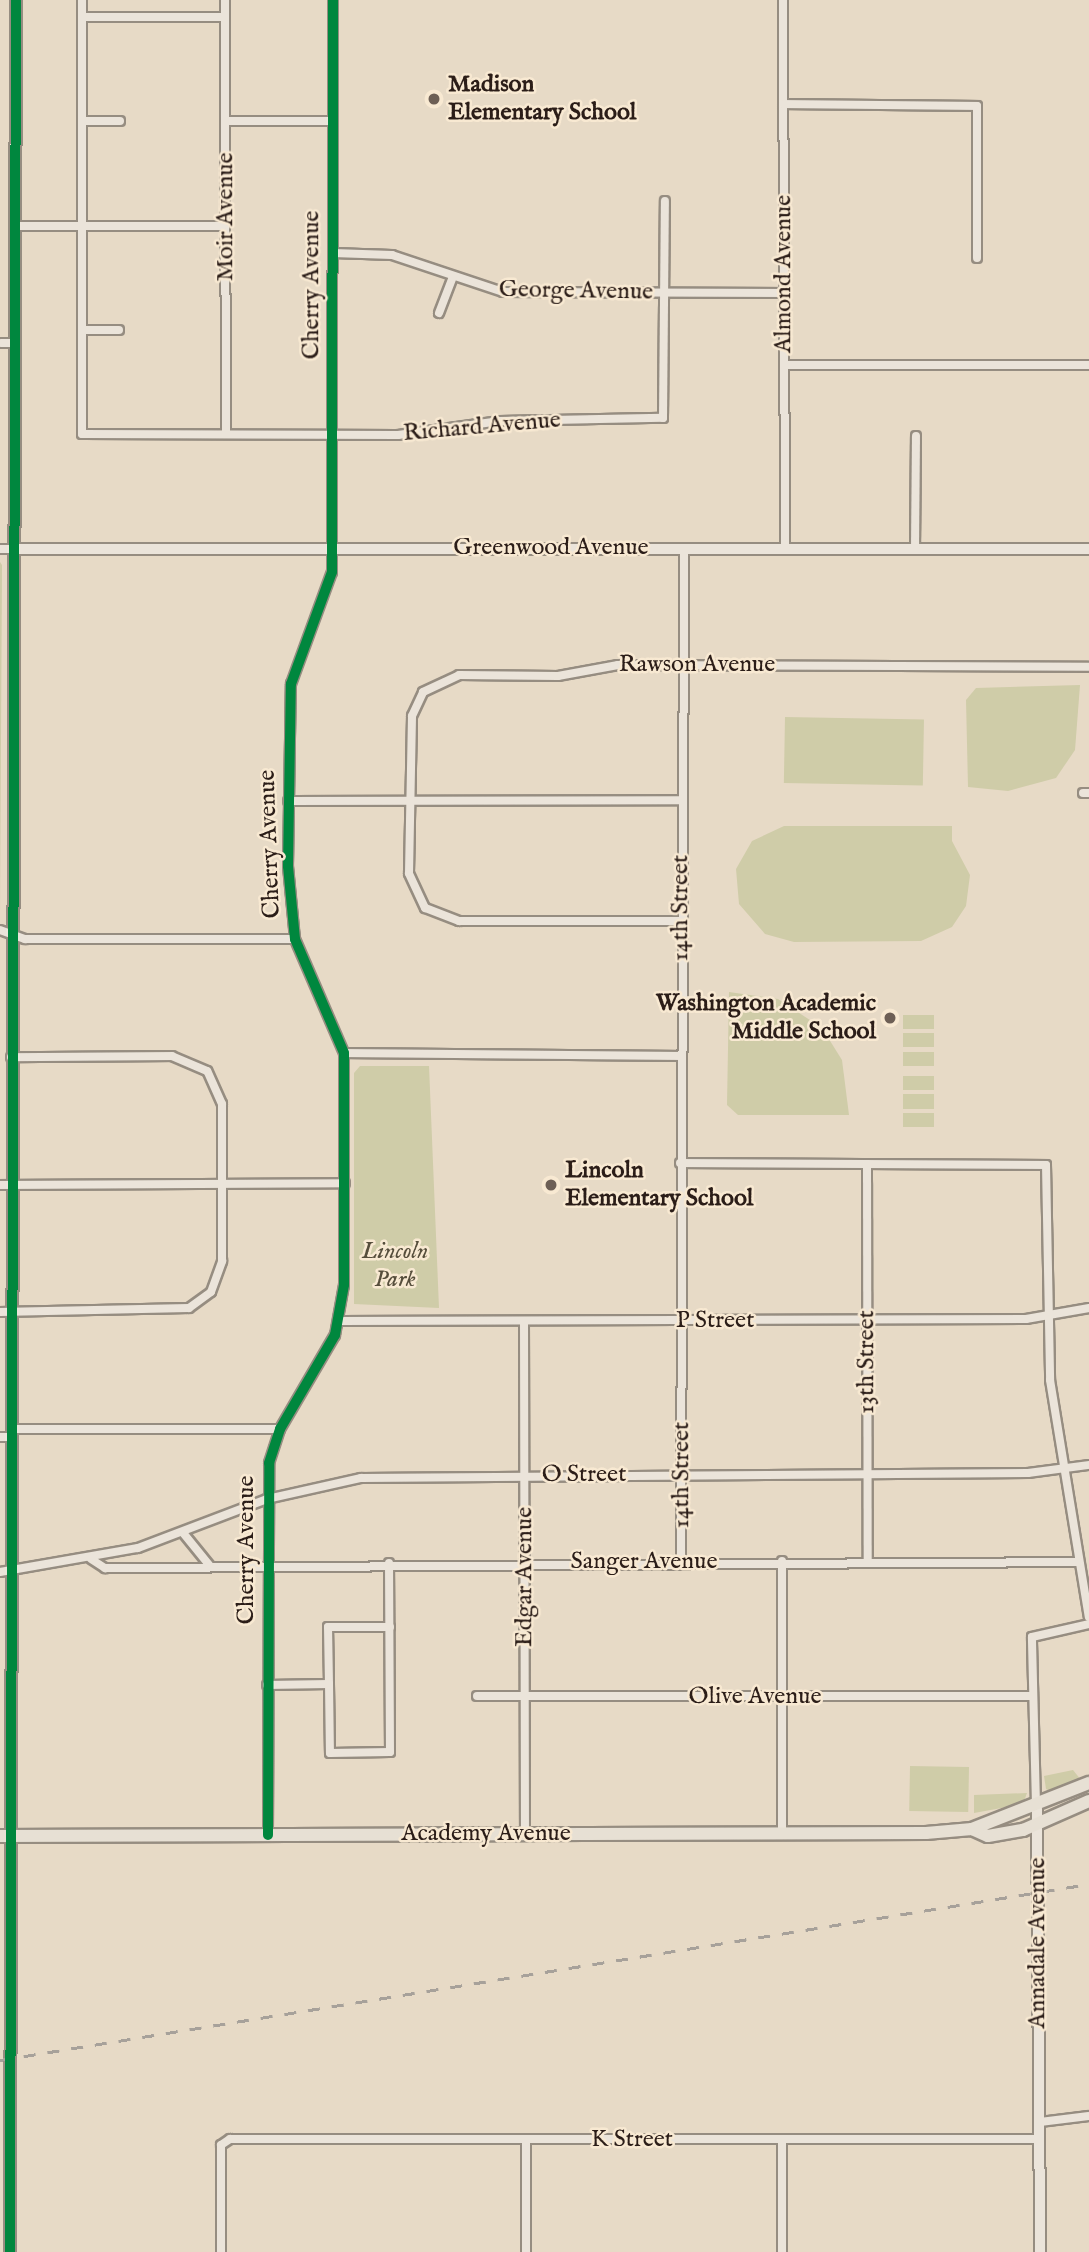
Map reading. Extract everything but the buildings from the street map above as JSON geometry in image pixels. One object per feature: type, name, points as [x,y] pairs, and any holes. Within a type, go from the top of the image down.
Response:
[{"type":"main road","name":"Academy Avenue","points":[[4,1836],[782,1834],[972,1829],[1037,1809],[1089,1783]]},
{"type":"main road","name":"Academy Avenue","points":[[972,1829],[988,1836],[1037,1826],[1089,1801]]},
{"type":"street","points":[[10,2252],[4,1836],[4,1572],[8,1434],[6,1185],[12,937],[16,0]]},
{"type":"street","points":[[82,0],[82,330],[119,330]]},
{"type":"street","name":"Moir Avenue","points":[[225,0],[226,434]]},
{"type":"street","name":"Cherry Avenue","points":[[268,1835],[269,1462],[280,1429],[340,1321],[345,1183],[344,1053],[295,939],[288,802],[291,684],[327,597],[332,547],[333,0]]},
{"type":"street","name":"Almond Avenue","points":[[783,0],[785,548]]},
{"type":"street","points":[[82,16],[225,16]]},
{"type":"street","points":[[783,104],[977,106],[977,258]]},
{"type":"street","points":[[82,121],[120,121]]},
{"type":"street","points":[[226,121],[332,121]]},
{"type":"street","name":"Richard Avenue","points":[[82,330],[82,434],[414,434],[500,421],[663,418],[665,201]]},
{"type":"street","points":[[16,226],[225,226]]},
{"type":"street","name":"George Avenue","points":[[333,253],[392,255],[503,292],[784,293]]},
{"type":"street","points":[[439,313],[453,277]]},
{"type":"street","points":[[0,343],[14,343]]},
{"type":"street","points":[[784,365],[1089,365]]},
{"type":"street","points":[[915,548],[916,436]]},
{"type":"street","name":"14th Street","points":[[681,1562],[680,1056],[684,548]]},
{"type":"street","points":[[0,549],[14,549]]},
{"type":"street","name":"Greenwood Avenue","points":[[14,549],[1089,549]]},
{"type":"street","name":"Rawson Avenue","points":[[681,921],[459,921],[433,915],[411,885],[412,716],[423,692],[440,680],[683,665],[1089,667]]},
{"type":"street","points":[[288,802],[681,800]]},
{"type":"street","points":[[0,930],[12,937]]},
{"type":"street","points":[[0,942],[12,937],[295,939]]},
{"type":"street","points":[[344,1053],[680,1056]]},
{"type":"street","points":[[5,1311],[175,1311],[203,1301],[222,1261],[219,1091],[199,1064],[172,1056],[11,1057]]},
{"type":"street","points":[[680,1163],[1046,1166],[1048,1315],[1065,1469],[1089,1617]]},
{"type":"street","name":"13th Street","points":[[867,1164],[868,1561]]},
{"type":"street","points":[[6,1185],[345,1183]]},
{"type":"street","name":"P Street","points":[[340,1321],[867,1319],[1048,1315],[1089,1308]]},
{"type":"street","name":"Edgar Avenue","points":[[524,1321],[526,1834]]},
{"type":"street","points":[[8,1434],[280,1429]]},
{"type":"street","name":"O Street","points":[[91,1559],[184,1534],[267,1499],[361,1478],[867,1475],[1065,1469],[1089,1465]]},
{"type":"street","points":[[184,1534],[209,1566]]},
{"type":"street","name":"Sanger Avenue","points":[[4,1572],[91,1559],[104,1567],[389,1563],[1079,1562]]},
{"type":"street","points":[[782,1561],[782,1834]]},
{"type":"street","points":[[389,1563],[390,1627],[390,1752],[330,1753],[328,1627],[390,1627]]},
{"type":"street","name":"Annadale Avenue","points":[[1040,2252],[1037,1809],[1032,1696],[1034,1634],[1089,1624]]},
{"type":"street","points":[[267,1685],[329,1684]]},
{"type":"street","name":"Olive Avenue","points":[[477,1696],[1032,1696]]},
{"type":"street","points":[[1040,2122],[1089,2116]]},
{"type":"street","points":[[782,2139],[782,2252]]},
{"type":"street","name":"K Street","points":[[221,2252],[224,2140],[1040,2139]]},
{"type":"street","points":[[526,2140],[526,2252]]},
{"type":"green space","points":[[0,562],[2,565],[0,917]]},
{"type":"green space","points":[[1080,685],[1075,750],[1056,778],[1008,791],[968,787],[966,700],[976,688]]},
{"type":"green space","points":[[785,717],[924,719],[923,785],[784,783]]},
{"type":"green space","points":[[784,826],[952,826],[952,841],[970,875],[966,906],[952,927],[921,941],[794,942],[765,934],[739,904],[736,869],[752,841]]},
{"type":"green space","points":[[729,992],[778,999],[822,1028],[842,1060],[849,1115],[738,1115],[727,1105]]},
{"type":"green space","points":[[903,1015],[934,1015],[934,1029],[903,1029]]},
{"type":"green space","points":[[903,1033],[934,1033],[934,1047],[903,1047]]},
{"type":"green space","points":[[903,1052],[934,1052],[934,1066],[903,1066]]},
{"type":"green space","name":"Lincoln Park","points":[[360,1066],[429,1066],[439,1308],[354,1304],[354,1073]]},
{"type":"green space","points":[[903,1076],[934,1076],[934,1090],[903,1090]]},
{"type":"green space","points":[[903,1094],[934,1094],[934,1109],[903,1109]]},
{"type":"green space","points":[[903,1113],[934,1113],[934,1127],[903,1127]]},
{"type":"green space","points":[[910,1766],[969,1767],[968,1812],[909,1811]]},
{"type":"green space","points":[[1073,1770],[1081,1780],[1054,1793],[1046,1789],[1044,1776]]},
{"type":"green space","points":[[1027,1793],[1023,1804],[974,1813],[974,1795]]},
{"type":"railway","points":[[0,2060],[1089,1884]]},
{"type":"cycle path","points":[[10,2252],[16,0]]},
{"type":"cycle path","points":[[268,1835],[269,1463],[280,1429],[335,1335],[344,1285],[344,1053],[295,939],[288,866],[291,684],[332,572],[333,0]]},
{"type":"place","name":"Madison Elementary School","points":[[434,99]]},
{"type":"place","name":"Washington Academic Middle School","points":[[890,1018]]},
{"type":"place","name":"Lincoln Elementary School","points":[[551,1185]]}]
